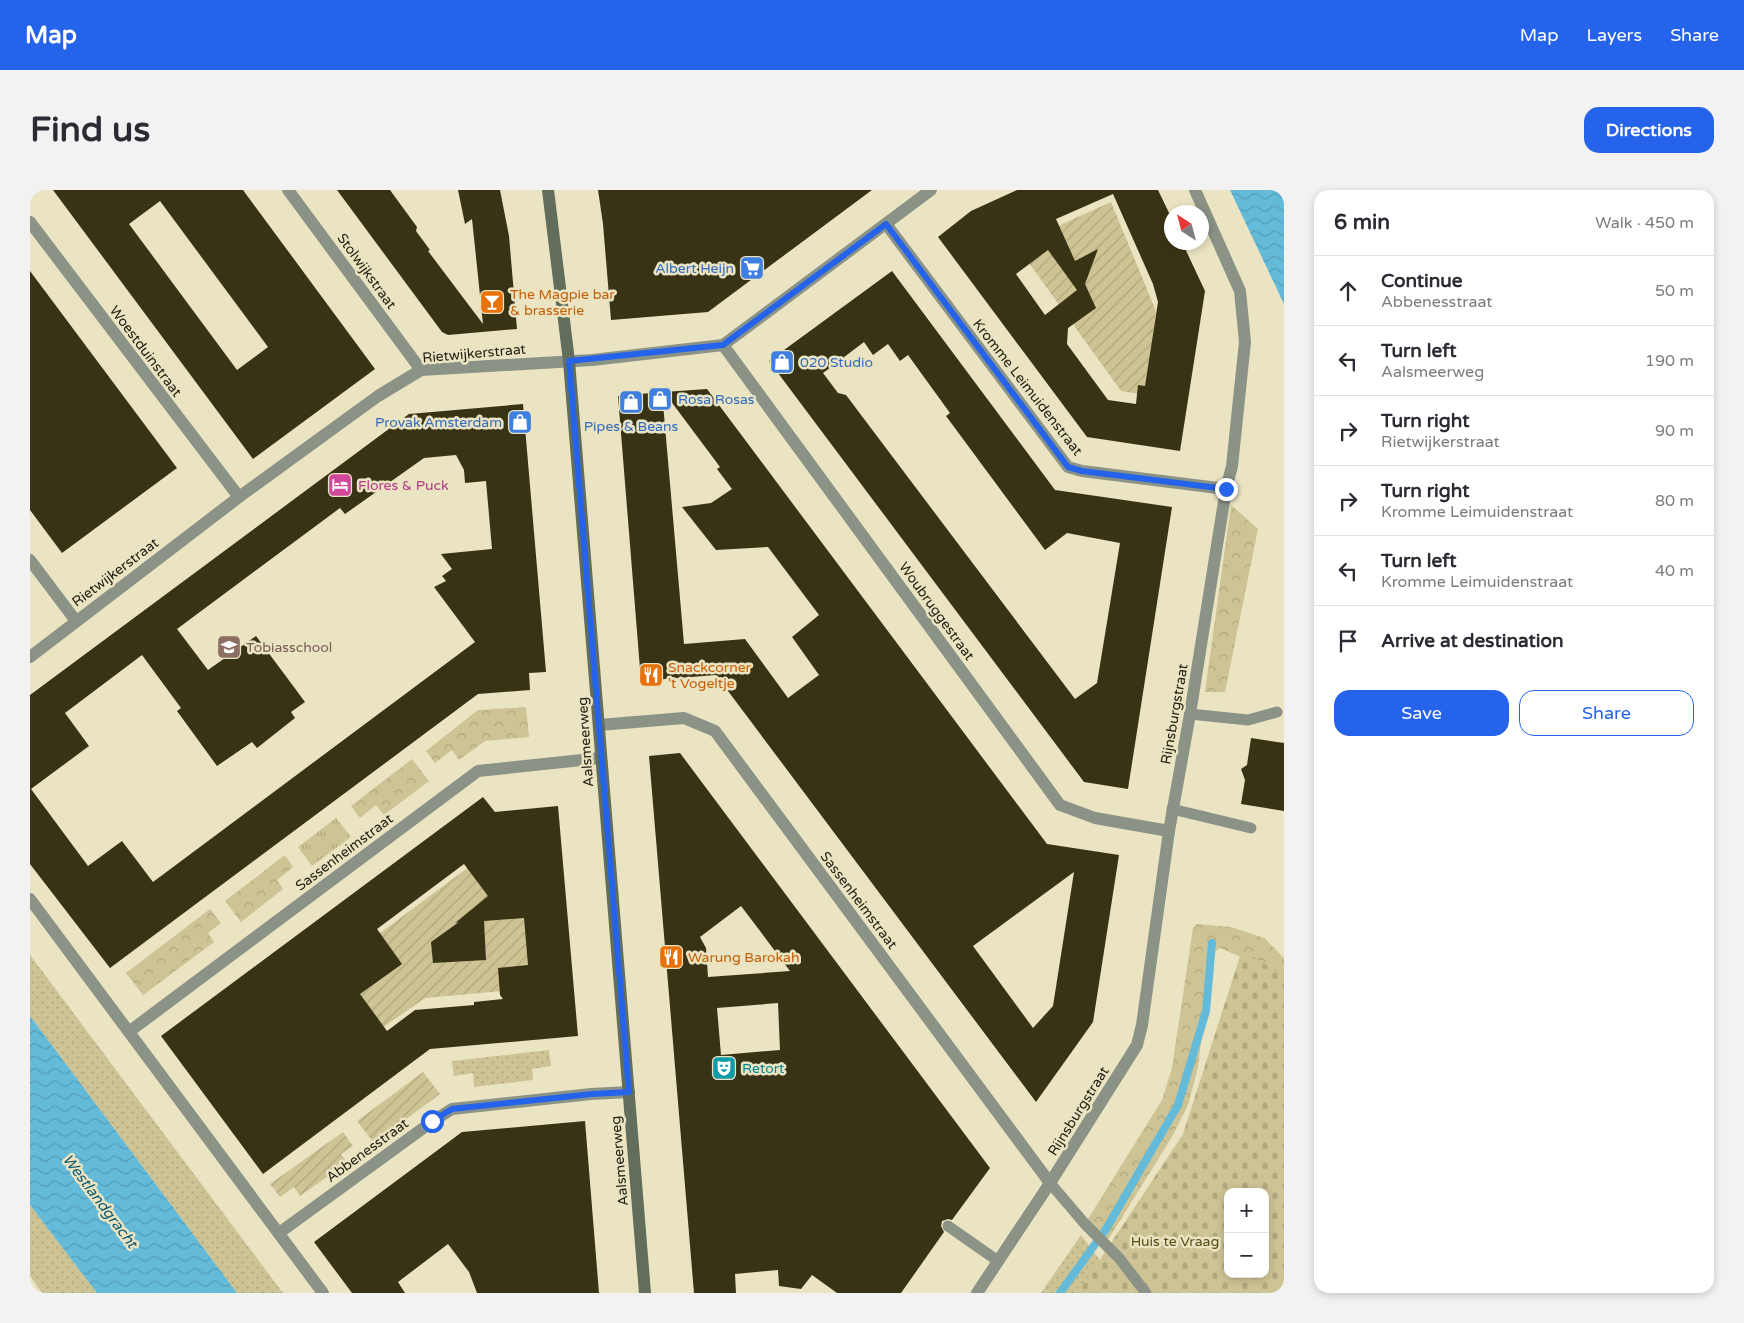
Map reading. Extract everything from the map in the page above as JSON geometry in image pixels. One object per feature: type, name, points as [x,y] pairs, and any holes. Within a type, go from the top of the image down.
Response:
[{"type":"main road","name":"Aalsmeerweg","points":[[548,190],[569,361],[645,1293]]},
{"type":"street","name":"Stolwijkstraat","points":[[288,190],[421,370]]},
{"type":"street","points":[[723,345],[930,190]]},
{"type":"street","name":"Rijnsburgstraat","points":[[977,1293],[1050,1183],[1137,1045],[1142,1025],[1172,809],[1190,714],[1226,489],[1232,466],[1245,342],[1240,291],[1214,230],[1194,190]]},
{"type":"street","name":"Woestduinstraat","points":[[30,222],[239,498]]},
{"type":"street","name":"Kromme Leimuidenstraat","points":[[886,224],[1068,467],[1082,471],[1226,489]]},
{"type":"street","name":"Rietwijkerstraat","points":[[30,656],[378,396],[421,370],[569,361],[723,345]]},
{"type":"street","name":"Woubruggestraat","points":[[723,345],[1060,805],[1095,818],[1169,831]]},
{"type":"street","points":[[30,560],[76,621]]},
{"type":"street","name":"Sassenheimstraat","points":[[599,724],[684,718],[715,731],[1050,1183]]},
{"type":"street","name":"Sassenheimstraat","points":[[130,1031],[478,771],[601,758]]},
{"type":"street","points":[[30,900],[130,1031],[323,1293]]},
{"type":"street","name":"Abbenesstraat","points":[[279,1233],[432,1121],[452,1109],[592,1094],[629,1092]]},
{"type":"lane","points":[[1190,714],[1248,720],[1277,712]]},
{"type":"lane","points":[[1172,809],[1251,828]]},
{"type":"lane","points":[[1050,1183],[1085,1224],[1118,1258],[1146,1293]]},
{"type":"lane","points":[[948,1226],[998,1261]]},
{"type":"green space","points":[[1111,202],[1156,311],[1146,395],[1121,391],[1016,245]]},
{"type":"green space","points":[[1231,505],[1258,529],[1225,692],[1205,692]]},
{"type":"green space","points":[[526,707],[529,737],[485,741],[459,760],[452,750],[435,763],[426,751],[478,710]]},
{"type":"green space","points":[[412,759],[429,781],[384,815],[376,805],[360,818],[351,806]]},
{"type":"green space","points":[[336,818],[351,837],[312,866],[298,847]]},
{"type":"green space","points":[[516,842],[536,988],[425,998],[278,1101],[234,1042],[497,846]]},
{"type":"green space","points":[[285,855],[293,867],[277,880],[283,889],[241,922],[225,901]]},
{"type":"green space","points":[[210,909],[221,923],[208,933],[214,942],[143,995],[126,973]]},
{"type":"green space","points":[[1197,924],[1231,927],[1264,938],[1284,958],[1284,999],[1248,960],[1220,948],[1212,953],[1198,1067],[1188,1105],[1172,1137],[1106,1243],[1088,1219],[1162,1100],[1172,1068],[1193,928]]},
{"type":"green space","name":"Huis te Vraag","points":[[1242,950],[1284,976],[1284,1293],[1078,1293],[1183,1134]]},
{"type":"green space","points":[[30,955],[283,1293],[237,1293],[30,1016]]},
{"type":"green space","points":[[549,1050],[551,1066],[532,1069],[533,1080],[474,1087],[473,1073],[454,1076],[452,1061]]},
{"type":"green space","points":[[423,1072],[440,1094],[374,1143],[357,1121]]},
{"type":"green space","points":[[343,1132],[353,1146],[341,1154],[347,1163],[300,1196],[294,1187],[280,1197],[270,1184]]},
{"type":"green space","points":[[30,1205],[97,1293],[42,1293],[30,1276]]},
{"type":"green space","points":[[1081,1235],[1125,1293],[1041,1293]]},
{"type":"water","points":[[1230,190],[1284,190],[1284,304]]},
{"type":"water","name":"Westlandgracht","points":[[30,1016],[237,1293],[97,1293],[30,1205]]},
{"type":"building","points":[[53,190],[243,190],[375,369],[253,459]],"holes":[[[160,201],[268,347],[237,370],[129,224]]]},
{"type":"building","points":[[337,190],[390,190],[417,227],[416,231],[430,250],[428,251],[483,324],[472,219],[465,224],[458,190],[500,190],[509,236],[517,329],[448,335],[442,332]]},
{"type":"building","points":[[598,190],[872,190],[708,312],[611,320],[603,224]]},
{"type":"building","points":[[1017,190],[1158,190],[1165,205],[1164,250],[1186,250],[1205,291],[1180,451],[1087,437],[938,237],[971,211]],"holes":[[[1113,194],[1153,284],[1158,302],[1145,386],[1138,385],[1136,404],[1108,400],[1067,344],[1068,328],[1096,308],[1085,284],[1098,249],[1075,261],[1056,219]],[[1048,250],[1077,290],[1045,315],[1016,274]]]},
{"type":"building","points":[[30,271],[177,468],[62,553],[30,510]]},
{"type":"building","points":[[892,271],[1055,490],[1172,507],[1128,789],[1084,782],[769,361]],"holes":[[[864,342],[873,355],[888,344],[900,361],[908,355],[950,413],[946,416],[1045,550],[1067,533],[1120,543],[1097,683],[1075,699],[846,395],[838,393],[823,373]]]},
{"type":"building","points":[[707,389],[1047,844],[1119,855],[1093,1022],[1036,1102],[716,675],[641,681],[618,396],[662,392],[684,644],[745,639],[788,698],[819,675],[792,637],[819,615],[768,547],[716,550],[682,507],[711,503],[732,489],[717,469],[720,467],[664,392]],"holes":[[[1074,872],[1053,1006],[1033,1028],[973,946]]]},
{"type":"building","points":[[523,404],[546,672],[529,673],[530,690],[478,694],[110,968],[30,864],[30,695],[409,414]],"holes":[[[456,455],[464,470],[465,483],[486,481],[492,549],[441,554],[452,569],[442,576],[446,581],[434,587],[475,642],[153,882],[122,841],[88,866],[31,789],[89,746],[65,713],[142,655],[181,708],[177,711],[217,766],[252,742],[257,748],[295,718],[291,712],[305,702],[256,636],[208,670],[177,629],[340,508],[345,514],[424,458]]]},
{"type":"building","points":[[1251,738],[1284,743],[1284,811],[1241,804],[1245,780],[1241,769],[1247,765]]},
{"type":"building","points":[[680,753],[990,1168],[952,1220],[942,1221],[941,1226],[944,1232],[901,1293],[837,1293],[812,1275],[801,1289],[779,1286],[778,1270],[735,1274],[736,1293],[694,1293],[649,756]],"holes":[[[741,906],[757,927],[790,971],[708,977],[706,948],[700,937]],[[778,1003],[780,1050],[721,1055],[717,1008]]]},
{"type":"building","points":[[483,797],[495,812],[558,806],[578,1036],[430,1049],[263,1174],[161,1036]],"holes":[[[464,864],[488,896],[455,923],[459,922],[431,942],[433,963],[486,960],[484,921],[524,918],[528,965],[498,968],[500,995],[503,999],[474,1002],[474,1005],[415,1010],[387,1031],[360,994],[402,964],[377,929]]]},
{"type":"building","points":[[585,1121],[599,1293],[477,1293],[469,1272],[448,1244],[398,1282],[405,1293],[352,1293],[314,1242],[462,1132]]},
{"type":"waterway","points":[[1060,1293],[1106,1229],[1178,1105],[1206,1011],[1212,943]]},
{"type":"place","name":"Albert Heijn","points":[[752,268]]},
{"type":"place","name":"The Magpie bar & brasserie","points":[[492,302]]},
{"type":"place","name":"020 Studio","points":[[782,362]]},
{"type":"place","name":"Rosa Rosas","points":[[660,399]]},
{"type":"place","name":"Pipes & Beans","points":[[631,402]]},
{"type":"place","name":"Provak Amsterdam","points":[[520,422]]},
{"type":"place","name":"Flores & Puck","points":[[340,485]]},
{"type":"place","name":"Tobiasschool","points":[[229,647]]},
{"type":"place","name":"Snackcorner 't Vogeltje","points":[[651,675]]},
{"type":"place","name":"Warung Barokah","points":[[671,957]]},
{"type":"place","name":"Retort","points":[[724,1068]]},
{"type":"route","points":[[432,1121],[452,1109],[592,1094],[629,1092],[569,361],[723,345],[886,224],[1068,467],[1082,471],[1226,489]]}]
